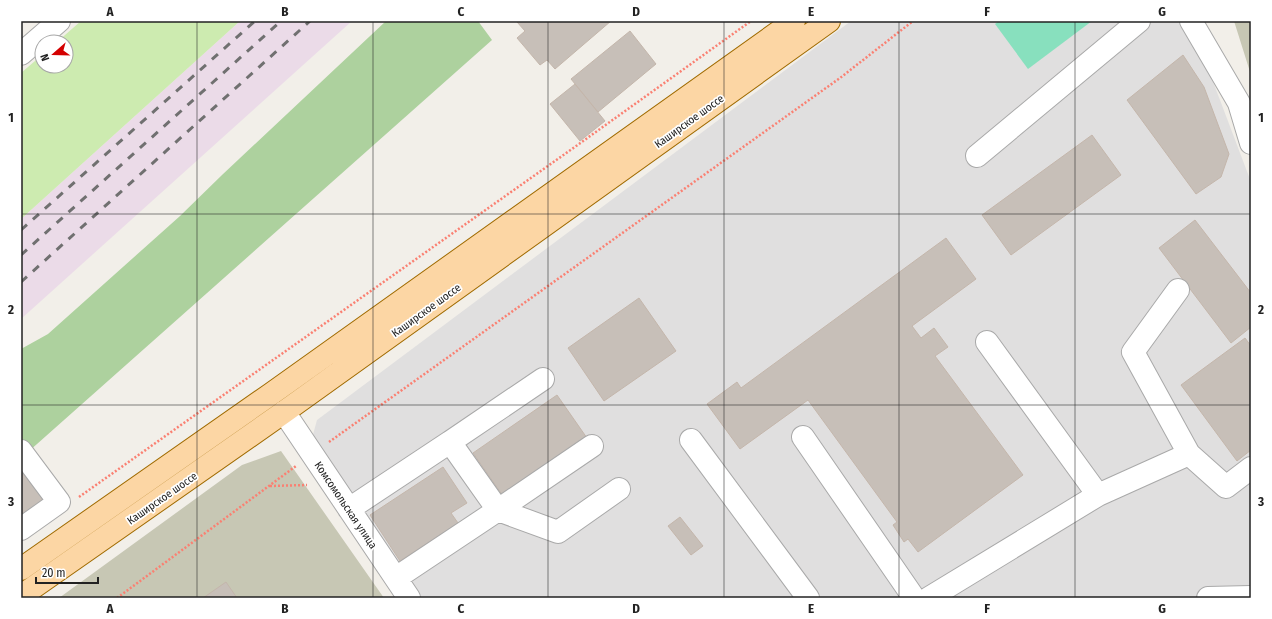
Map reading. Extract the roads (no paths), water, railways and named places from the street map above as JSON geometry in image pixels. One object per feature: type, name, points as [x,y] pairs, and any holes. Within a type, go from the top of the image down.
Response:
[{"type":"main road","name":"Каширское шоссе","points":[[21,569],[284,385],[794,21]]},
{"type":"main road","name":"Каширское шоссе","points":[[21,596],[284,412],[829,21]]},
{"type":"street","points":[[23,49],[59,21]]},
{"type":"street","points":[[977,156],[1139,21]]},
{"type":"street","points":[[1191,21],[1239,103],[1251,143]]},
{"type":"street","points":[[1178,290],[1132,352],[1189,454],[1226,487],[1251,468]]},
{"type":"street","points":[[987,342],[1098,495]]},
{"type":"street","points":[[349,509],[544,379]]},
{"type":"street","name":"Комсомольская улица","points":[[284,412],[409,598]]},
{"type":"street","points":[[803,437],[914,598]]},
{"type":"street","points":[[691,440],[808,598]]},
{"type":"street","points":[[450,442],[498,510],[558,532],[619,489]]},
{"type":"street","points":[[396,578],[592,446]]},
{"type":"street","points":[[21,452],[59,502],[21,529]]},
{"type":"street","points":[[929,598],[1098,495],[1189,454]]},
{"type":"street","points":[[1208,598],[1251,597]]},
{"type":"railway","points":[[21,230],[255,21]]},
{"type":"railway","points":[[21,255],[281,21]]},
{"type":"railway","points":[[21,282],[310,21]]}]
